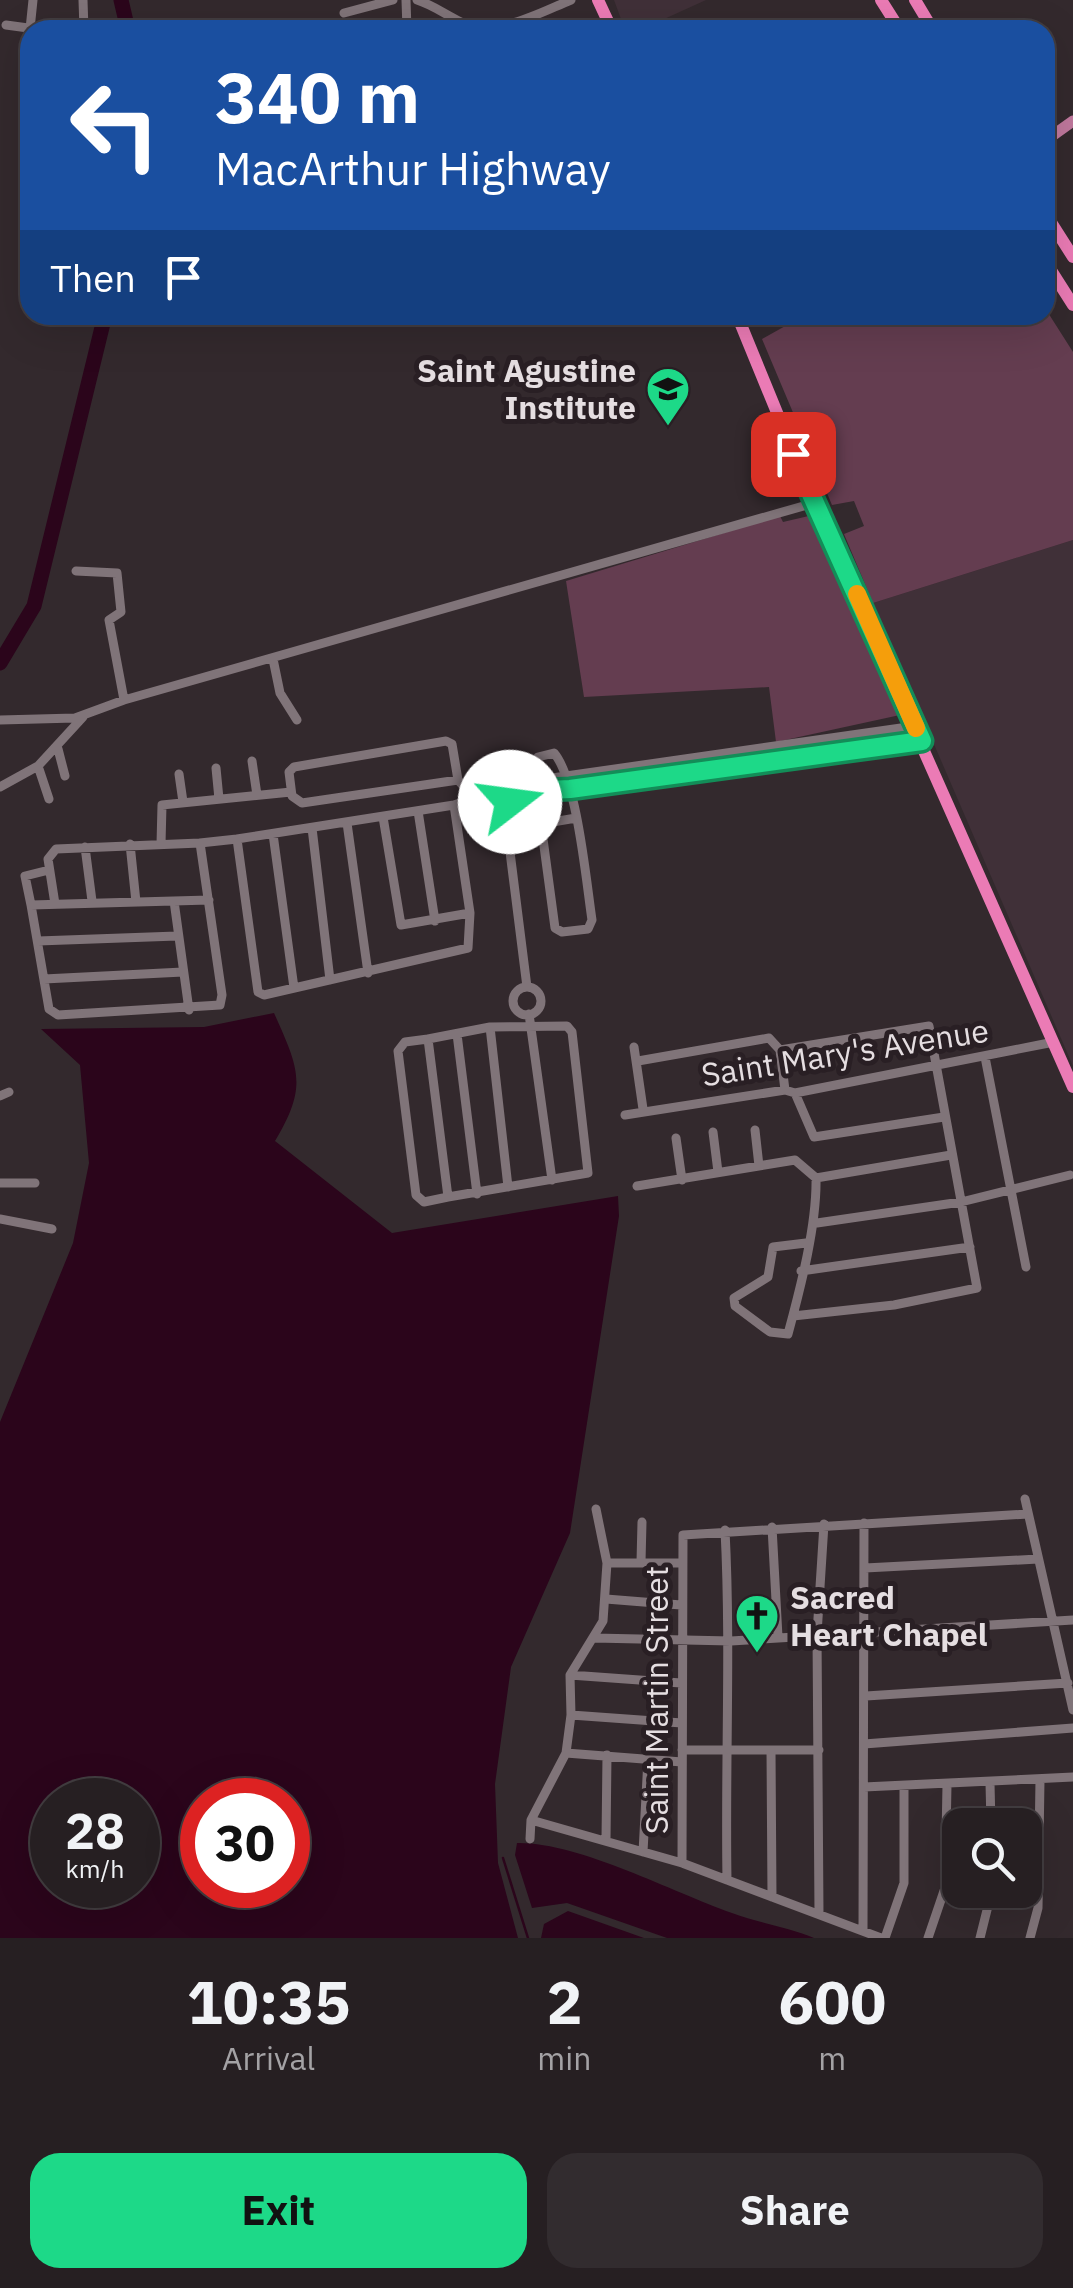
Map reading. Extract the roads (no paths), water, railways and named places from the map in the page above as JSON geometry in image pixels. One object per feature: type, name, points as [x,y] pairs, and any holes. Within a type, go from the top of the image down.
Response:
[{"type":"highway","points":[[1055,229],[1073,257]]},
{"type":"highway","points":[[1055,277],[1073,305]]},
{"type":"highway","points":[[741,325],[814,503],[1073,1087]]},
{"type":"street","points":[[344,13],[392,0]]},
{"type":"street","points":[[417,0],[457,20]]},
{"type":"street","points":[[522,20],[571,0]]},
{"type":"street","points":[[6,25],[20,27]]},
{"type":"street","points":[[0,720],[84,717],[124,700],[814,503]]},
{"type":"street","points":[[76,571],[117,573],[121,612],[109,620],[124,700]]},
{"type":"street","points":[[273,659],[280,693],[297,720]]},
{"type":"street","points":[[0,787],[38,766],[84,717]]},
{"type":"street","points":[[508,801],[519,800],[525,786],[541,780],[915,726]]},
{"type":"street","points":[[891,730],[894,745]]},
{"type":"street","points":[[844,737],[848,752]]},
{"type":"street","points":[[54,904],[48,870],[50,853],[130,844],[200,843],[454,805],[499,789],[507,775],[516,775],[525,786],[570,789],[922,741]]},
{"type":"street","points":[[458,780],[302,803],[296,802],[291,792],[289,772],[294,767],[446,742],[452,744],[458,780],[474,798]]},
{"type":"street","points":[[58,749],[64,776]]},
{"type":"street","points":[[541,780],[538,757],[544,753],[558,756],[576,818],[592,924],[588,929],[562,932],[556,928],[541,824],[576,818]]},
{"type":"street","points":[[733,754],[734,767]]},
{"type":"street","points":[[252,762],[256,795]]},
{"type":"street","points":[[38,766],[50,799]]},
{"type":"street","points":[[216,768],[220,799]]},
{"type":"street","points":[[179,774],[183,802]]},
{"type":"street","points":[[499,789],[508,801],[509,844],[528,987]]},
{"type":"street","points":[[161,844],[162,805],[291,792]]},
{"type":"street","points":[[237,838],[258,992],[264,995],[468,948],[470,913],[454,805]]},
{"type":"street","points":[[418,811],[435,921]]},
{"type":"street","points":[[383,817],[397,921],[411,926],[470,913]]},
{"type":"street","points":[[347,823],[368,972]]},
{"type":"street","points":[[312,828],[330,980]]},
{"type":"street","points":[[274,834],[294,988]]},
{"type":"street","points":[[48,870],[25,876],[49,1009],[58,1015],[220,1006],[223,1000],[200,843]]},
{"type":"street","points":[[130,844],[136,902]]},
{"type":"street","points":[[85,848],[92,901]]},
{"type":"street","points":[[30,905],[209,900]]},
{"type":"street","points":[[174,901],[189,1010]]},
{"type":"street","points":[[38,941],[177,936]]},
{"type":"street","points":[[44,979],[183,972]]},
{"type":"street","points":[[530,1014],[516,1010],[513,1002],[518,990],[528,987],[536,990],[541,1002],[530,1014],[530,1028],[552,1180]]},
{"type":"street","points":[[780,1050],[927,1024],[979,1282],[974,1291],[793,1316]]},
{"type":"street","points":[[567,1026],[572,1032],[589,1170],[585,1176],[424,1202],[416,1196],[399,1046],[490,1027],[530,1028],[567,1026]]},
{"type":"street","points":[[490,1027],[508,1188]]},
{"type":"street","points":[[457,1034],[476,1194]]},
{"type":"street","points":[[638,1062],[769,1038],[780,1050],[790,1092],[814,1137],[944,1117]]},
{"type":"street","points":[[428,1039],[448,1197]]},
{"type":"street","name":"Saint Mary's Avenue","points":[[625,1115],[790,1092],[1054,1042]]},
{"type":"street","points":[[634,1047],[643,1110]]},
{"type":"street","points":[[985,1057],[1026,1268]]},
{"type":"street","points":[[755,1130],[759,1166]]},
{"type":"street","points":[[712,1132],[718,1172]]},
{"type":"street","points":[[676,1138],[682,1180]]},
{"type":"street","points":[[816,1178],[951,1155]]},
{"type":"street","points":[[637,1186],[795,1160],[816,1178],[817,1223],[806,1244],[788,1334],[780,1336],[760,1326],[734,1301],[768,1277],[773,1248],[806,1244]]},
{"type":"street","points":[[817,1223],[961,1202],[1070,1175]]},
{"type":"street","points":[[0,1183],[35,1183]]},
{"type":"street","points":[[0,1219],[52,1229]]},
{"type":"street","points":[[801,1271],[970,1247]]},
{"type":"street","points":[[1025,1499],[1073,1710]]},
{"type":"street","points":[[530,1839],[531,1820],[566,1753],[571,1715],[570,1675],[576,1659],[603,1620],[607,1563],[596,1510]]},
{"type":"street","points":[[726,1880],[724,1750],[730,1640],[725,1530],[1028,1514]]},
{"type":"street","points":[[641,1562],[642,1522]]},
{"type":"street","points":[[863,1931],[867,1630],[864,1523]]},
{"type":"street","points":[[819,1914],[818,1634],[824,1524]]},
{"type":"street","points":[[772,1527],[778,1638]]},
{"type":"street","name":"Saint Martin Street","points":[[682,1864],[682,1537],[725,1530]]},
{"type":"street","points":[[865,1568],[1038,1559]]},
{"type":"street","points":[[607,1563],[681,1562]]},
{"type":"street","points":[[606,1600],[681,1605]]},
{"type":"street","points":[[594,1638],[681,1642],[1073,1620]]},
{"type":"street","points":[[570,1675],[682,1683]]},
{"type":"street","points":[[866,1696],[1068,1684]]},
{"type":"street","points":[[571,1715],[682,1723]]},
{"type":"street","points":[[864,1744],[1073,1728]]},
{"type":"street","points":[[682,1750],[819,1750]]},
{"type":"street","points":[[771,1750],[772,1896]]},
{"type":"street","points":[[566,1753],[682,1762]]},
{"type":"street","points":[[606,1840],[607,1755]]},
{"type":"street","points":[[643,1852],[648,1759]]},
{"type":"street","points":[[864,1786],[1073,1778]]},
{"type":"street","points":[[1033,1937],[1038,1908],[1040,1780]]},
{"type":"street","points":[[990,1783],[991,1808]]},
{"type":"street","points":[[928,1938],[945,1888],[946,1785]]},
{"type":"street","points":[[531,1820],[682,1864],[883,1938],[904,1883],[904,1786]]},
{"type":"street","points":[[980,1938],[988,1908]]},
{"type":"waterway","points":[[121,0],[126,20]]},
{"type":"waterway","points":[[0,663],[34,606],[103,325]]},
{"type":"waterway","points":[[503,1858],[528,1938]]},
{"type":"place","name":"Saint Agustine Institute","points":[[668,427]]},
{"type":"place","name":"Sacred Heart Chapel","points":[[757,1654]]}]
